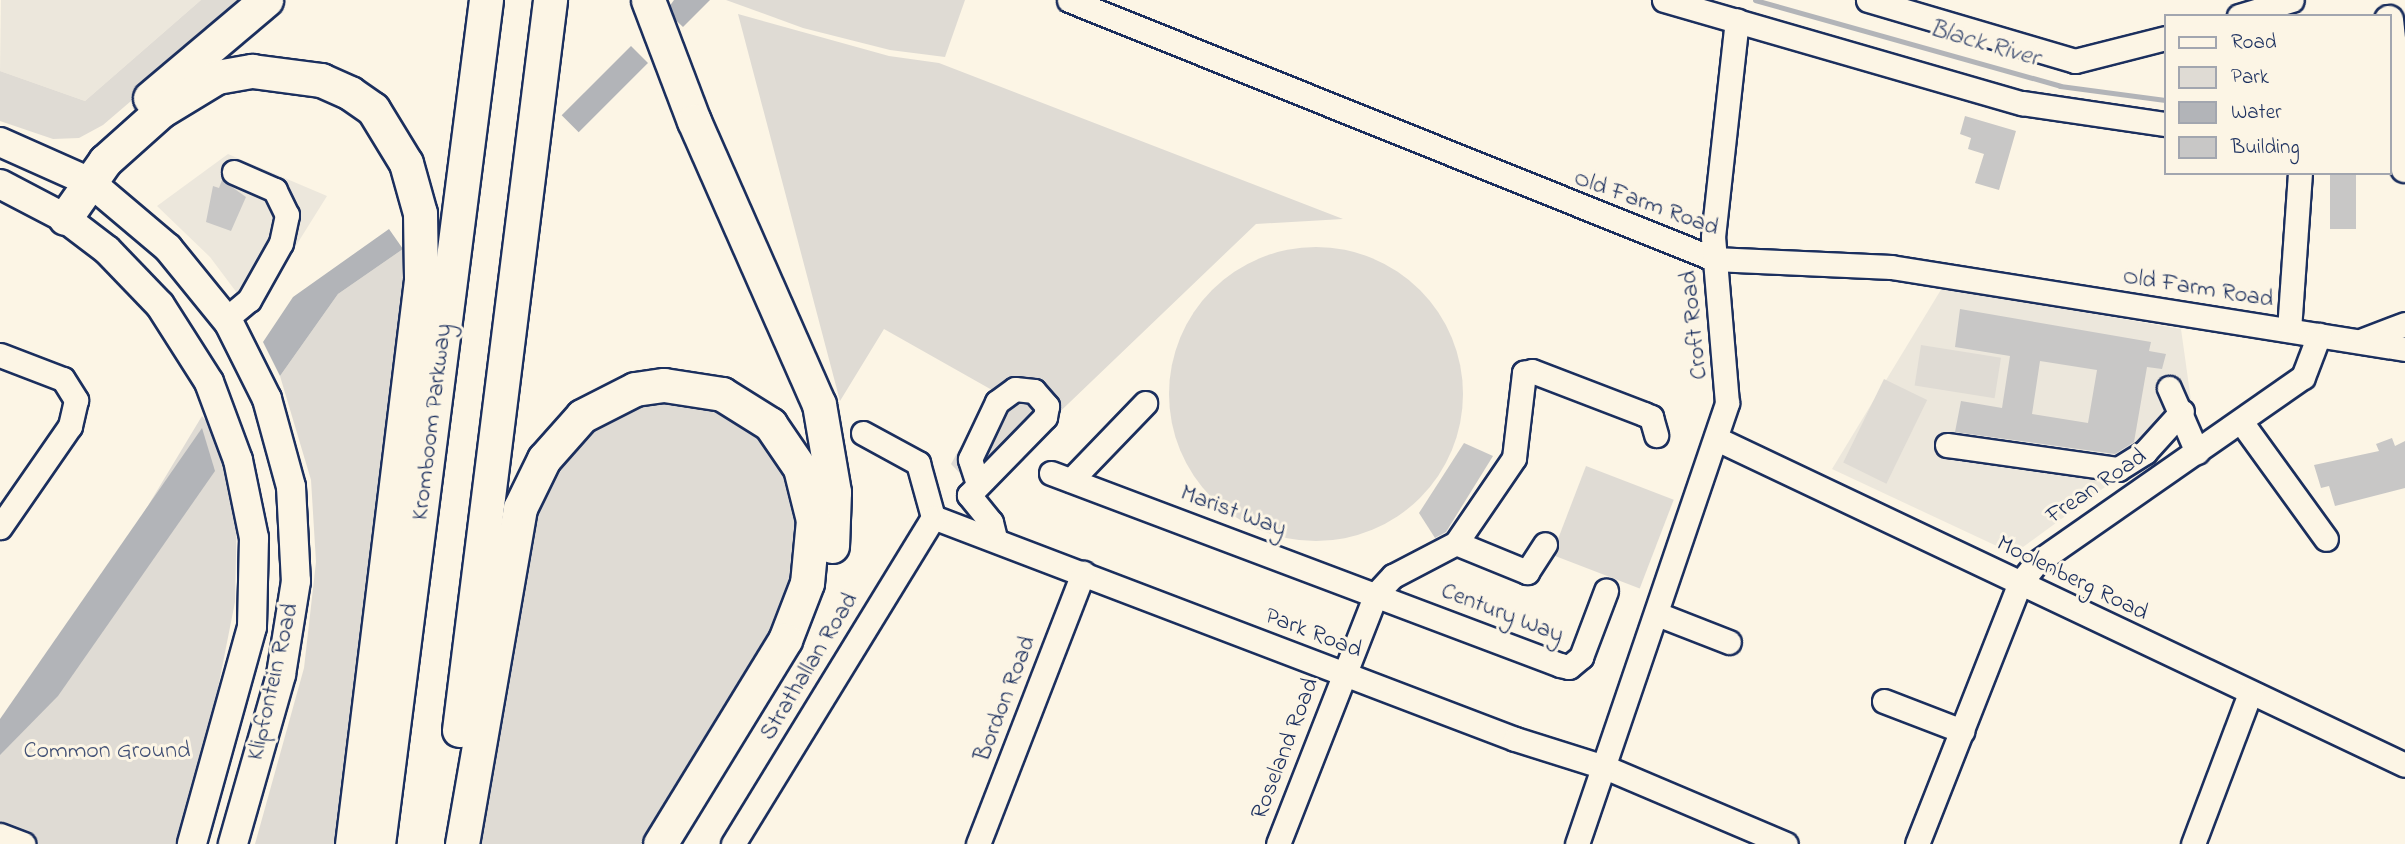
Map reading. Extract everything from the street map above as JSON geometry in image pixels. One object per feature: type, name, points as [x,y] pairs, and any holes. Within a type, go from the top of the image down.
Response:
[{"type":"highway","points":[[82,177],[88,150],[266,0]]},
{"type":"highway","name":"Kromboom Parkway","points":[[378,844],[486,0]]},
{"type":"highway","points":[[445,844],[550,0]]},
{"type":"highway","points":[[648,0],[694,121],[819,404],[834,492],[829,567],[803,647],[682,844]]},
{"type":"highway","points":[[57,212],[82,177],[161,111],[216,77],[252,71],[321,80],[349,93],[373,110],[406,163],[420,213],[421,280],[352,844]]},
{"type":"highway","points":[[462,844],[520,508],[544,459],[582,416],[635,389],[664,385],[723,394],[781,434],[805,481],[813,530],[807,583],[785,639],[660,844]]},
{"type":"main road","points":[[2391,37],[2405,168]]},
{"type":"main road","name":"Klipfontein Road","points":[[0,142],[82,177],[168,248],[226,319],[267,399],[281,442],[296,544],[291,628],[233,844]]},
{"type":"main road","name":"Klipfontein Road","points":[[0,184],[57,212],[131,273],[180,334],[222,413],[248,499],[254,538],[251,627],[192,844]]},
{"type":"street","name":"Old Farm Road","points":[[1069,0],[1714,259],[1891,267],[2363,340],[2405,349]]},
{"type":"street","points":[[1664,0],[2022,103],[2164,124]]},
{"type":"street","points":[[1868,0],[2074,61],[2164,38]]},
{"type":"street","points":[[2246,14],[2292,0]]},
{"type":"street","name":"Croft Road","points":[[1577,844],[1607,768],[1717,439],[1728,382],[1714,259],[1713,221],[1737,20]]},
{"type":"street","points":[[226,319],[249,300],[281,243],[287,215],[275,190],[234,172]]},
{"type":"street","points":[[2288,330],[2300,175]]},
{"type":"street","name":"Old Farm Road","points":[[2363,340],[2405,324]]},
{"type":"street","name":"Frean Road","points":[[1917,844],[2020,583],[2044,553],[2242,423],[2303,377],[2319,335]]},
{"type":"street","points":[[0,355],[63,379],[76,400],[70,426],[0,527]]},
{"type":"street","points":[[1376,594],[1393,576],[1456,543],[1514,458],[1524,373],[1532,371],[1651,417],[1656,435]]},
{"type":"street","points":[[2169,388],[2182,411],[2197,452]]},
{"type":"street","name":"Marist Way","points":[[1145,403],[1061,477],[1376,594]]},
{"type":"street","points":[[1948,445],[2118,469],[2145,452],[2182,411]]},
{"type":"street","points":[[2242,423],[2326,539]]},
{"type":"street","points":[[863,433],[918,463],[933,517]]},
{"type":"street","name":"Moolenberg Road","points":[[1717,439],[2405,765]]},
{"type":"street","points":[[977,481],[969,500],[991,522],[995,538]]},
{"type":"street","name":"Park Road","points":[[933,517],[995,538],[1343,674],[1607,768],[1786,844]]},
{"type":"street","name":"Strathallan Road","points":[[733,844],[933,517]]},
{"type":"street","points":[[1456,543],[1527,572],[1545,544]]},
{"type":"street","name":"Bordon Road","points":[[978,844],[1083,573]]},
{"type":"street","name":"Century Way","points":[[1376,594],[1569,667],[1581,657],[1606,591]]},
{"type":"street","name":"Roseland Road","points":[[1278,844],[1376,594]]},
{"type":"street","points":[[1657,614],[1729,642]]},
{"type":"street","points":[[2193,844],[2250,693]]},
{"type":"street","points":[[1884,701],[1962,731]]},
{"type":"street","points":[[0,835],[23,844]]},
{"type":"shaded area","points":[[1,0],[201,0],[85,101],[0,71]]},
{"type":"shaded area","points":[[228,154],[327,196],[257,308],[249,309],[210,257],[157,206]]},
{"type":"shaded area","points":[[1942,288],[2181,329],[2194,422],[2023,547],[2001,548],[1832,469]]},
{"type":"green space","points":[[201,0],[249,0],[103,125],[79,138],[53,139],[0,121],[0,71],[85,101]]},
{"type":"green space","points":[[726,0],[965,0],[945,57],[890,50],[803,28]]},
{"type":"green space","points":[[738,14],[889,56],[939,63],[1343,219],[1256,224],[977,491],[951,464],[992,390],[884,329],[840,401]]},
{"type":"green space","points":[[1316,247],[1345,250],[1372,258],[1398,272],[1420,290],[1438,312],[1452,338],[1460,365],[1463,394],[1460,423],[1452,450],[1438,476],[1420,498],[1398,516],[1372,530],[1345,538],[1316,541],[1287,538],[1260,530],[1234,516],[1212,498],[1194,476],[1180,450],[1172,423],[1169,394],[1172,365],[1180,338],[1194,312],[1212,290],[1234,272],[1260,258],[1287,250]]},
{"type":"green space","points":[[403,249],[410,249],[338,844],[255,844],[304,668],[316,562],[311,480],[280,376],[338,294]]},
{"type":"green space","points":[[1921,345],[2001,358],[1995,398],[1915,385]]},
{"type":"green space","points":[[1884,379],[1927,400],[1886,484],[1843,463]]},
{"type":"green space","points":[[688,396],[754,424],[799,499],[794,592],[647,844],[478,844],[525,534],[549,469],[616,407]]},
{"type":"green space","name":"Common Ground","points":[[202,416],[238,460],[235,602],[187,844],[0,844],[0,733],[19,720]]},
{"type":"green space","points":[[1586,466],[1674,500],[1640,588],[1552,555]]},
{"type":"water","points":[[674,0],[710,0],[683,27],[666,11]]},
{"type":"water","points":[[631,46],[648,63],[579,132],[562,115]]},
{"type":"water","points":[[389,229],[403,249],[338,294],[280,376],[263,342],[293,297]]},
{"type":"water","points":[[202,428],[215,471],[58,696],[0,755],[0,719]]},
{"type":"building","points":[[1965,116],[2016,131],[1999,190],[1975,183],[1984,154],[1968,149],[1971,138],[1960,134]]},
{"type":"building","points":[[2330,175],[2356,175],[2356,229],[2330,229]]},
{"type":"building","points":[[222,180],[246,197],[231,231],[206,222],[213,186],[219,188]]},
{"type":"building","points":[[1960,309],[2151,342],[2149,351],[2166,354],[2162,369],[2147,367],[2134,442],[2115,454],[1955,432],[1961,401],[2002,408],[2010,356],[1955,347]],"holes":[[[2040,361],[2097,370],[2088,423],[2032,414]]]},
{"type":"building","points":[[2392,438],[2395,446],[2405,441],[2405,488],[2335,506],[2329,486],[2321,488],[2314,465],[2379,451],[2376,444]]},
{"type":"building","points":[[1464,443],[1493,456],[1446,532],[1435,538],[1419,513]]},
{"type":"waterway","name":"Black River","points":[[1755,0],[2060,86],[2164,100]]}]
